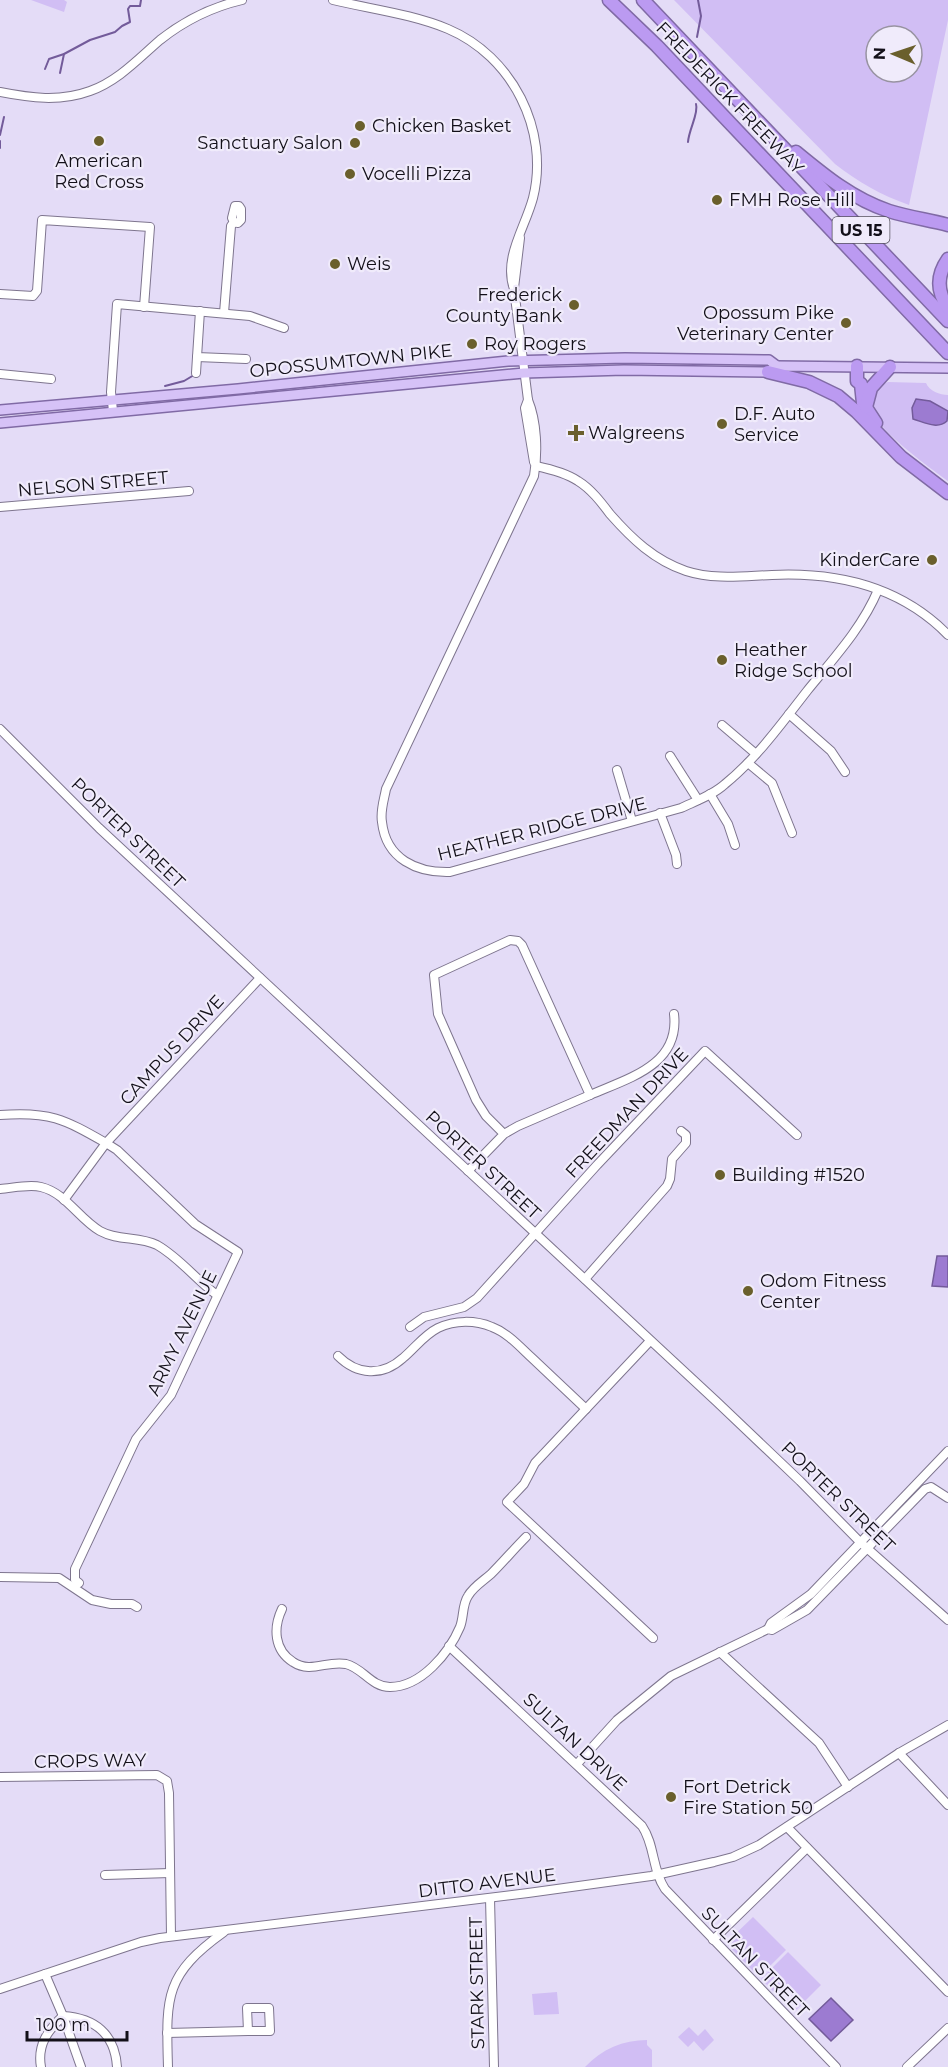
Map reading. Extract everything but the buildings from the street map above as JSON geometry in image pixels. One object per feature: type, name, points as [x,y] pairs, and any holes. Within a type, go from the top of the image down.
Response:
[{"type":"highway","name":"FREDERICK FREEWAY","points":[[609,0],[657,46],[948,353]]},
{"type":"highway","name":"FREDERICK FREEWAY","points":[[643,0],[948,321]]},
{"type":"highway","points":[[774,139],[794,150],[830,180],[865,201],[888,210],[948,225]]},
{"type":"highway","points":[[948,259],[939,282],[942,297],[948,308]]},
{"type":"highway","points":[[857,366],[858,381],[854,384],[854,393],[861,410],[901,457],[948,493]]},
{"type":"highway","points":[[861,410],[871,388],[890,367]]},
{"type":"highway","points":[[773,369],[823,388],[861,410],[904,450],[948,484]]},
{"type":"main road","name":"OPOSSUMTOWN PIKE","points":[[0,410],[523,361],[614,358],[769,360],[773,369]]},
{"type":"main road","name":"OPOSSUMTOWN PIKE","points":[[0,423],[524,373],[857,366],[948,368]]},
{"type":"street","points":[[0,92],[44,99],[75,96],[92,91],[119,76],[181,25],[211,10],[242,0]]},
{"type":"street","points":[[333,0],[448,28],[468,39],[486,52],[509,77],[526,109],[536,149],[534,192],[520,236],[514,290],[528,400],[525,408],[531,452],[536,466],[578,480],[622,527],[648,552],[662,561],[687,571],[722,577],[801,573],[854,581],[910,605],[948,635]]},
{"type":"street","points":[[0,294],[33,296],[37,291],[42,220],[150,227],[144,307]]},
{"type":"street","points":[[224,313],[231,226],[234,222]]},
{"type":"street","points":[[112,411],[117,304],[250,316],[284,328]]},
{"type":"street","points":[[196,373],[200,311]]},
{"type":"street","points":[[197,357],[246,359]]},
{"type":"street","points":[[0,374],[51,379]]},
{"type":"street","name":"HEATHER RIDGE DRIVE","points":[[536,466],[531,482],[386,789],[381,810],[384,836],[394,852],[410,865],[422,870],[442,872],[474,865],[681,808],[724,786],[748,763],[789,714],[862,621],[878,590]]},
{"type":"street","name":"NELSON STREET","points":[[0,507],[189,491]]},
{"type":"street","points":[[789,714],[831,751],[845,772]]},
{"type":"street","points":[[722,725],[756,754]]},
{"type":"street","name":"PORTER STREET","points":[[0,729],[96,825],[585,1279],[800,1481],[860,1542],[948,1620]]},
{"type":"street","points":[[670,756],[698,800]]},
{"type":"street","points":[[748,763],[772,783],[792,833]]},
{"type":"street","points":[[617,770],[632,821]]},
{"type":"street","points":[[710,794],[728,824],[735,845]]},
{"type":"street","points":[[660,813],[676,855],[677,864]]},
{"type":"street","points":[[504,1134],[486,1116],[438,1014],[434,975],[510,940],[519,941],[522,945],[590,1095]]},
{"type":"street","name":"CAMPUS DRIVE","points":[[64,1200],[105,1143],[260,978]]},
{"type":"street","points":[[468,1171],[504,1134],[625,1080],[660,1060],[673,1039],[674,1014]]},
{"type":"street","name":"FREEDMAN DRIVE","points":[[534,1233],[705,1051],[797,1135]]},
{"type":"street","points":[[0,1115],[36,1113],[50,1116],[70,1122],[105,1143]]},
{"type":"street","points":[[585,1279],[667,1186],[672,1159],[686,1143],[687,1139],[681,1131]]},
{"type":"street","name":"ARMY AVENUE","points":[[79,1583],[75,1580],[75,1569],[136,1438],[167,1402],[238,1252],[195,1224],[117,1150],[105,1143]]},
{"type":"street","points":[[0,1189],[42,1187],[64,1200],[102,1232],[156,1245],[188,1269],[203,1286],[217,1295]]},
{"type":"street","points":[[410,1327],[424,1317],[455,1311],[477,1298],[534,1233]]},
{"type":"street","points":[[338,1356],[353,1368],[376,1372],[392,1366],[421,1340],[439,1328],[463,1322],[481,1323],[506,1334],[586,1408]]},
{"type":"street","points":[[650,1341],[535,1463],[524,1484],[507,1502],[653,1638]]},
{"type":"street","points":[[768,1629],[771,1623],[811,1594],[948,1451]]},
{"type":"street","points":[[577,1764],[617,1720],[665,1681],[768,1629],[772,1630],[790,1622],[807,1610],[925,1489],[931,1486],[948,1498]]},
{"type":"street","points":[[282,1609],[276,1624],[277,1639],[290,1660],[309,1668],[345,1664],[354,1667],[371,1682],[388,1687],[404,1685],[417,1679],[436,1663],[461,1624],[464,1603],[468,1595],[525,1537]]},
{"type":"street","points":[[0,1577],[59,1578],[92,1600],[111,1604],[132,1604],[137,1607]]},
{"type":"street","name":"SULTAN DRIVE","points":[[449,1646],[642,1826],[650,1840],[657,1875]]},
{"type":"street","points":[[720,1652],[819,1743],[848,1787]]},
{"type":"street","name":"DITTO AVENUE","points":[[0,1989],[141,1942],[171,1936],[490,1898],[657,1875],[733,1857],[759,1845],[948,1725]]},
{"type":"street","points":[[899,1754],[948,1805]]},
{"type":"street","name":"CROPS WAY","points":[[0,1777],[71,1775],[157,1775],[162,1777],[170,1793],[171,1936]]},
{"type":"street","points":[[787,1827],[948,1992]]},
{"type":"street","points":[[713,1940],[807,1848]]},
{"type":"street","points":[[105,1875],[171,1873]]},
{"type":"street","name":"SULTAN STREET","points":[[657,1875],[664,1889],[836,2067]]},
{"type":"street","name":"STARK STREET","points":[[490,1898],[494,2067]]},
{"type":"street","points":[[168,2067],[167,2015],[176,1981],[201,1948],[225,1931]]},
{"type":"street","points":[[194,1934],[201,1948]]},
{"type":"street","points":[[45,1974],[81,2067]]},
{"type":"street","points":[[41,2067],[39,2059],[43,2040],[63,2016],[88,2020],[104,2032],[116,2055],[117,2067]]},
{"type":"street","points":[[907,2067],[948,2028]]},
{"type":"street","points":[[167,2033],[248,2031]]},
{"type":"shaded area","points":[[31,0],[64,0],[67,2],[64,12]]},
{"type":"shaded area","points":[[674,0],[948,0],[948,20],[909,205],[870,188],[835,164]]},
{"type":"shaded area","points":[[888,382],[926,383],[935,392],[948,395],[948,411],[930,401],[916,399],[913,419],[940,425],[948,419],[948,481],[893,438],[875,418],[871,409],[872,400],[878,386]]},
{"type":"shaded area","points":[[916,399],[930,401],[948,411],[947,421],[935,425],[913,419],[912,408]]},
{"type":"shaded area","points":[[937,1256],[948,1256],[948,1287],[932,1286]]},
{"type":"shaded area","points":[[753,1917],[786,1950],[759,1977],[726,1943]]},
{"type":"shaded area","points":[[788,1952],[821,1985],[794,2012],[761,1979]]},
{"type":"shaded area","points":[[557,1992],[559,2014],[534,2015],[532,1994]]},
{"type":"shaded area","points":[[831,1998],[853,2020],[831,2041],[809,2019]]},
{"type":"shaded area","points":[[689,2027],[698,2036],[705,2029],[714,2040],[703,2051],[694,2041],[688,2047],[678,2037]]},
{"type":"shaded area","points":[[647,2040],[647,2045],[652,2050],[652,2067],[585,2067],[598,2055],[613,2047]]},
{"type":"waterway","points":[[45,69],[49,59],[90,40],[115,32],[130,22],[128,9],[130,6],[140,6],[141,0]]},
{"type":"waterway","points":[[697,37],[701,16],[698,0]]},
{"type":"waterway","points":[[60,73],[64,54]]},
{"type":"waterway","points":[[688,142],[697,108],[696,104]]},
{"type":"waterway","points":[[0,135],[4,117]]},
{"type":"waterway","points":[[0,141],[0,148]]},
{"type":"waterway","points":[[165,386],[184,381],[194,375]]},
{"type":"place","name":"Chicken Basket","points":[[360,126]]},
{"type":"place","name":"American Red Cross","points":[[99,141]]},
{"type":"place","name":"Sanctuary Salon","points":[[355,143]]},
{"type":"place","name":"Vocelli Pizza","points":[[350,174]]},
{"type":"place","name":"FMH Rose Hill","points":[[717,200]]},
{"type":"place","name":"Weis","points":[[335,264]]},
{"type":"place","name":"Frederick County Bank","points":[[574,305]]},
{"type":"place","name":"Opossum Pike Veterinary Center","points":[[846,323]]},
{"type":"place","name":"Roy Rogers","points":[[472,344]]},
{"type":"place","name":"D.F. Auto Service","points":[[722,424]]},
{"type":"place","name":"Walgreens","points":[[576,433]]},
{"type":"place","name":"KinderCare","points":[[932,560]]},
{"type":"place","name":"Heather Ridge School","points":[[722,660]]},
{"type":"place","name":"Building #1520","points":[[720,1175]]},
{"type":"place","name":"Odom Fitness Center","points":[[748,1291]]},
{"type":"place","name":"Fort Detrick Fire Station 50","points":[[671,1797]]}]
